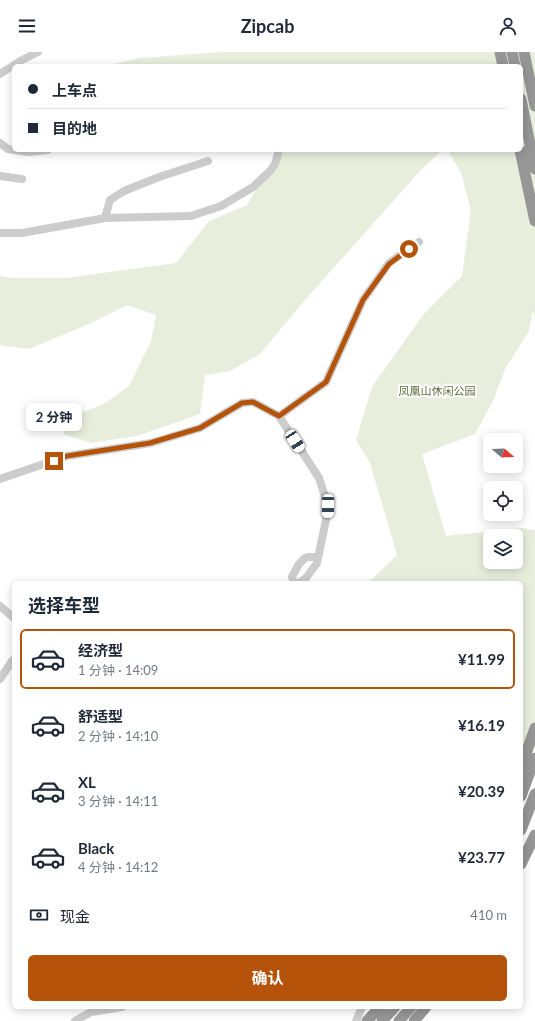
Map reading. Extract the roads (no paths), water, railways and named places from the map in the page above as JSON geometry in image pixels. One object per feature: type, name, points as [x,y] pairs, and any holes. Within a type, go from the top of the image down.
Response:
[{"type":"highway","points":[[500,52],[503,64]]},
{"type":"highway","points":[[512,52],[514,64]]},
{"type":"highway","points":[[524,52],[535,106]]},
{"type":"highway","points":[[523,109],[535,169]]},
{"type":"highway","points":[[520,152],[535,221]]},
{"type":"highway","points":[[523,762],[535,728]]},
{"type":"highway","points":[[523,791],[535,758]]},
{"type":"highway","points":[[523,825],[535,794]]},
{"type":"highway","points":[[523,860],[535,835]]},
{"type":"highway","points":[[368,1021],[378,1009]]},
{"type":"highway","points":[[382,1021],[393,1009]]},
{"type":"highway","points":[[399,1021],[409,1009]]},
{"type":"highway","points":[[414,1021],[424,1009]]},
{"type":"street","points":[[16,64],[38,52]]},
{"type":"street","points":[[0,74],[12,66]]},
{"type":"street","points":[[0,143],[8,149],[12,150]]},
{"type":"street","points":[[0,233],[22,233],[104,218],[191,216],[221,206],[253,187],[270,171],[275,164],[278,152]]},
{"type":"street","points":[[104,218],[110,200],[124,191],[159,177],[208,161]]},
{"type":"street","points":[[0,176],[22,179]]},
{"type":"street","points":[[279,416],[326,382],[363,300],[389,264],[419,242]]},
{"type":"street","points":[[0,479],[67,456],[150,443],[200,428],[242,403],[253,402],[279,416],[319,478],[328,506],[317,563],[306,578],[302,581]]},
{"type":"street","points":[[293,581],[292,577],[303,560],[308,557],[318,557]]},
{"type":"street","points":[[0,606],[12,616]]},
{"type":"street","points":[[0,679],[12,661]]},
{"type":"street","points":[[75,1021],[91,1012],[110,1009]]},
{"type":"street","points":[[356,1021],[361,1009]]},
{"type":"park label","name":"凤凰山休闲公园","points":[[437,390]]}]
